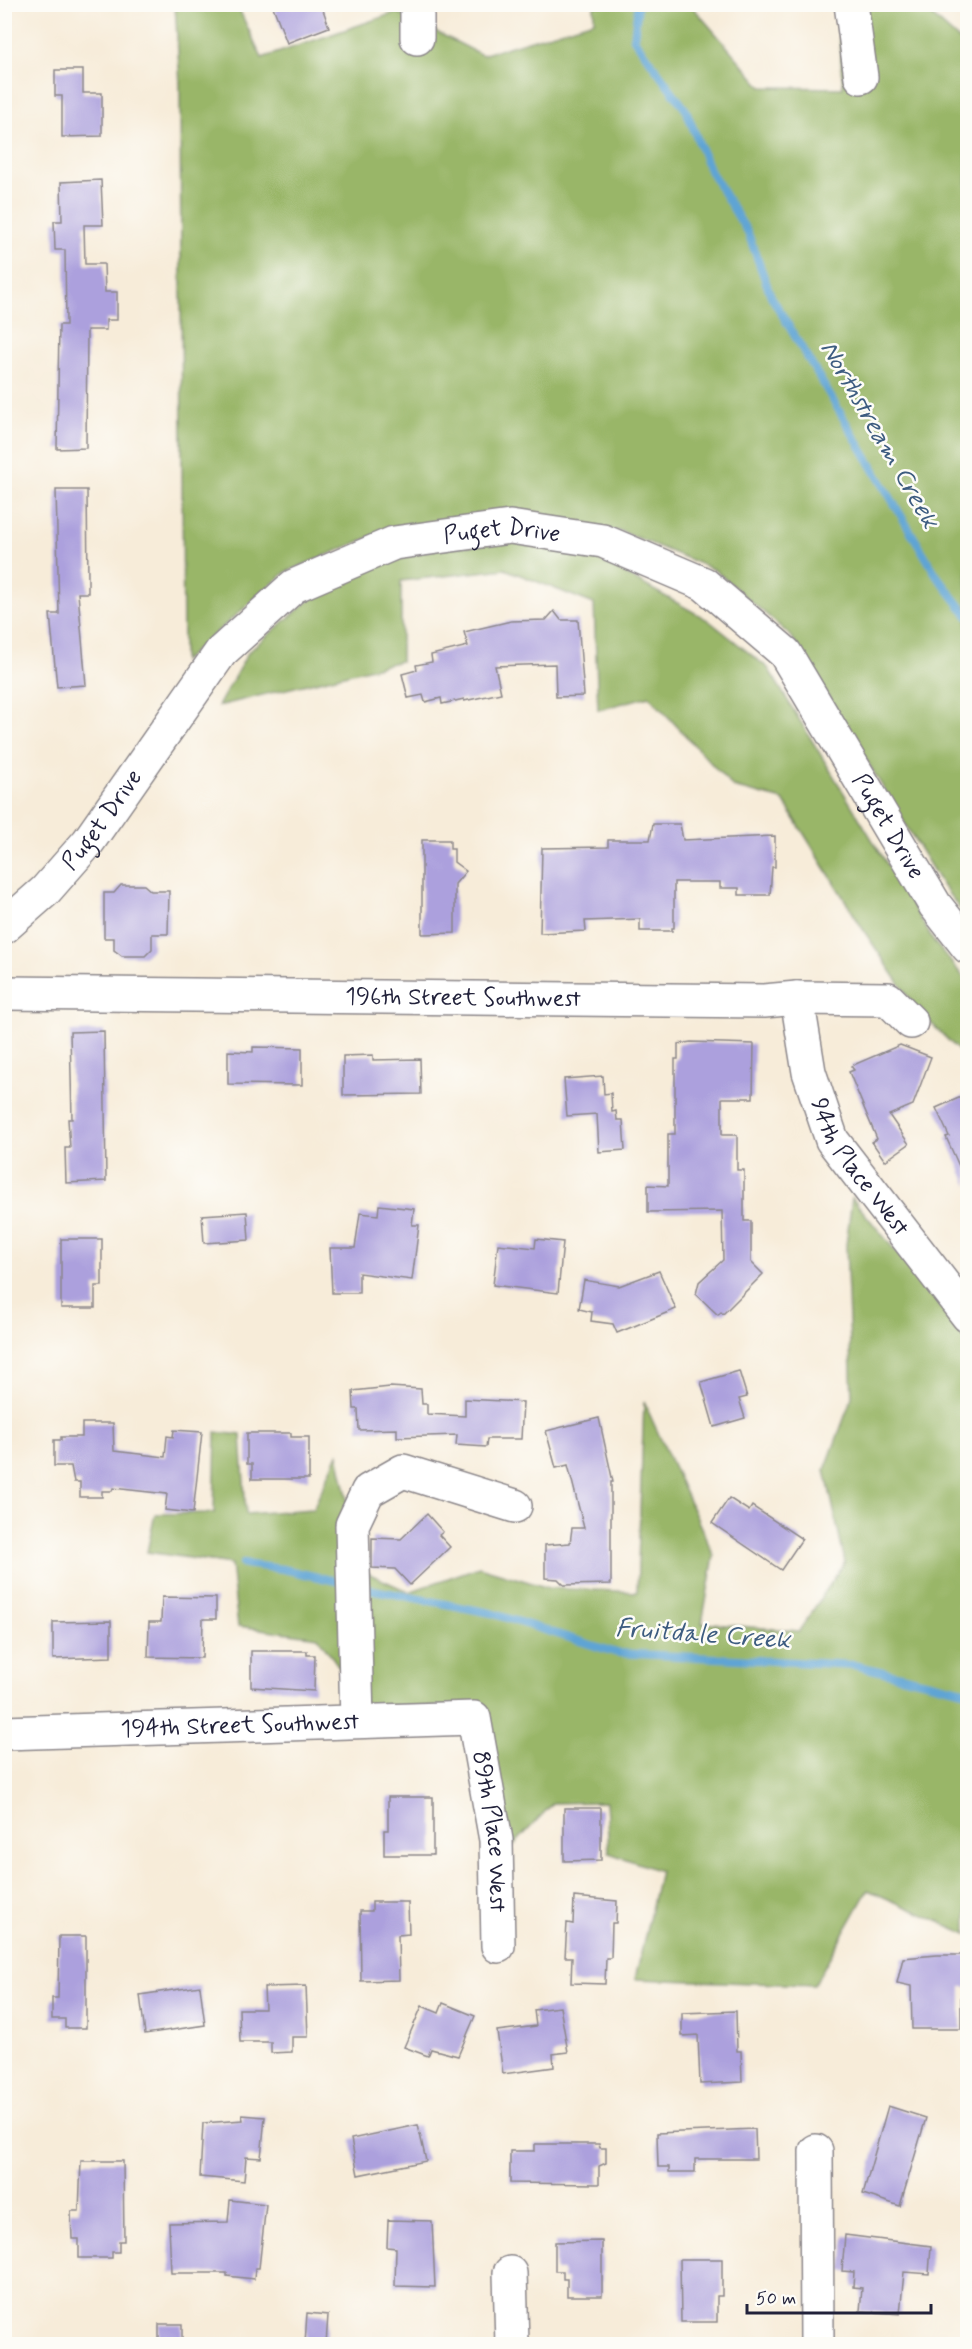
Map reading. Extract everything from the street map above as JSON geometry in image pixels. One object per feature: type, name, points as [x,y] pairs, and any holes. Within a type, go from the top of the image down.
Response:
[{"type":"street","points":[[417,4],[417,38]]},
{"type":"street","points":[[852,4],[861,77]]},
{"type":"street","name":"Puget Drive","points":[[4,927],[45,891],[87,842],[221,652],[294,586],[394,543],[510,527],[603,541],[704,584],[786,653],[935,905],[968,947]]},
{"type":"street","name":"196th Street Southwest","points":[[4,993],[764,1001],[797,998],[888,999],[911,1022]]},
{"type":"street","name":"94th Place West","points":[[797,998],[809,1072],[832,1140],[968,1316]]},
{"type":"street","points":[[357,1721],[352,1525],[368,1491],[403,1471],[515,1506]]},
{"type":"street","name":"194th Street Southwest","points":[[4,1733],[474,1718]]},
{"type":"street","name":"89th Place West","points":[[474,1718],[496,1840],[498,1946]]},
{"type":"street","points":[[816,2151],[817,2344]]},
{"type":"street","points":[[510,2273],[512,2344]]},
{"type":"green space","points":[[175,5],[237,5],[262,58],[397,12],[482,55],[594,21],[594,5],[691,5],[762,87],[843,88],[837,5],[920,5],[967,47],[967,918],[942,885],[792,637],[715,570],[621,531],[392,528],[286,572],[183,661],[180,84]]},
{"type":"green space","points":[[510,542],[593,556],[708,620],[768,668],[935,943],[967,981],[967,1059],[916,1008],[866,934],[783,800],[733,787],[649,696],[598,710],[594,604],[505,569],[401,581],[401,661],[218,706],[249,651],[310,600],[377,565],[434,549]]},
{"type":"green space","points":[[852,1198],[967,1338],[967,1934],[868,1890],[814,1985],[635,1979],[660,1871],[609,1853],[606,1802],[553,1803],[514,1845],[498,1797],[484,1708],[366,1705],[318,1637],[238,1626],[231,1564],[147,1552],[155,1514],[214,1513],[216,1432],[241,1435],[246,1514],[313,1509],[338,1454],[363,1571],[409,1592],[479,1567],[549,1588],[637,1592],[644,1402],[714,1556],[702,1623],[799,1631],[845,1562],[825,1470],[852,1397],[846,1245]]},
{"type":"building","points":[[272,4],[321,4],[329,27],[287,43]]},
{"type":"building","points":[[55,70],[83,70],[83,93],[102,93],[102,136],[62,137],[62,96],[55,96]]},
{"type":"building","points":[[101,180],[103,225],[84,225],[85,264],[104,264],[105,292],[117,292],[117,320],[106,320],[106,330],[87,330],[86,448],[57,449],[59,325],[66,325],[65,250],[55,250],[54,221],[62,221],[61,182]]},
{"type":"building","points":[[56,490],[87,490],[88,593],[78,593],[86,685],[57,687],[50,614],[59,614]]},
{"type":"building","points":[[554,611],[561,620],[578,620],[584,696],[556,697],[555,664],[495,666],[501,693],[442,704],[441,698],[425,702],[423,695],[408,698],[402,674],[417,670],[416,665],[432,662],[431,655],[468,646],[464,632],[511,621],[546,620]]},
{"type":"building","points":[[653,824],[680,824],[683,840],[775,836],[775,867],[772,867],[770,895],[739,895],[739,888],[720,888],[720,882],[674,882],[674,928],[672,931],[640,931],[640,919],[585,921],[586,931],[540,933],[542,848],[608,847],[608,840],[650,840]]},
{"type":"building","points":[[422,840],[450,840],[450,849],[454,849],[454,862],[466,871],[455,884],[455,933],[422,934]]},
{"type":"building","points":[[121,885],[144,885],[151,891],[169,891],[168,934],[152,934],[152,949],[145,956],[122,956],[114,950],[114,938],[104,938],[104,893],[114,893]]},
{"type":"building","points":[[104,1031],[106,1181],[66,1183],[65,1148],[70,1148],[68,1119],[72,1119],[70,1032]]},
{"type":"building","points":[[691,1042],[754,1044],[753,1098],[722,1098],[722,1135],[737,1135],[737,1170],[744,1170],[744,1221],[751,1221],[751,1262],[763,1274],[723,1314],[721,1312],[718,1315],[696,1294],[699,1282],[723,1260],[722,1211],[648,1212],[648,1185],[668,1186],[668,1134],[675,1134],[675,1059],[678,1059],[678,1044]]},
{"type":"building","points":[[900,1045],[931,1057],[913,1105],[889,1115],[909,1144],[885,1161],[872,1142],[877,1139],[849,1072],[854,1070],[851,1066]]},
{"type":"building","points":[[253,1047],[302,1048],[302,1085],[228,1084],[228,1051],[253,1052]]},
{"type":"building","points":[[373,1055],[373,1060],[420,1059],[421,1094],[343,1095],[343,1056]]},
{"type":"building","points":[[603,1076],[604,1094],[611,1093],[612,1112],[616,1111],[617,1120],[623,1120],[625,1150],[599,1152],[597,1114],[567,1116],[564,1079]]},
{"type":"building","points":[[968,1094],[968,1186],[936,1108]]},
{"type":"building","points":[[379,1205],[414,1209],[412,1225],[419,1225],[412,1280],[359,1273],[359,1293],[332,1293],[330,1248],[355,1248],[360,1213],[378,1215]]},
{"type":"building","points":[[247,1212],[249,1240],[204,1243],[202,1215]]},
{"type":"building","points":[[61,1239],[102,1239],[102,1286],[95,1286],[95,1308],[61,1308]]},
{"type":"building","points":[[536,1239],[563,1242],[558,1293],[493,1285],[498,1244],[535,1248]]},
{"type":"building","points":[[659,1271],[676,1309],[617,1333],[613,1324],[591,1321],[592,1312],[579,1309],[584,1280],[619,1286]]},
{"type":"building","points":[[739,1371],[747,1397],[739,1399],[745,1418],[714,1427],[701,1382]]},
{"type":"building","points":[[390,1387],[421,1389],[422,1404],[427,1404],[427,1414],[465,1416],[465,1399],[523,1402],[521,1439],[487,1439],[486,1447],[456,1445],[457,1435],[397,1437],[397,1429],[359,1430],[358,1409],[354,1409],[353,1391]]},
{"type":"building","points":[[599,1418],[613,1482],[611,1482],[611,1584],[564,1585],[558,1579],[545,1578],[545,1545],[570,1543],[572,1528],[584,1528],[568,1465],[556,1468],[546,1431]]},
{"type":"building","points":[[82,1423],[113,1423],[114,1451],[165,1457],[167,1436],[173,1437],[174,1430],[202,1432],[193,1513],[165,1510],[167,1494],[113,1488],[112,1491],[102,1491],[102,1497],[80,1497],[80,1482],[74,1482],[71,1466],[54,1466],[54,1440],[61,1440],[61,1437],[82,1437]]},
{"type":"building","points":[[247,1433],[291,1433],[291,1437],[309,1437],[309,1479],[252,1479],[252,1464],[247,1464]]},
{"type":"building","points":[[729,1498],[749,1511],[752,1506],[802,1539],[781,1570],[712,1523]]},
{"type":"building","points":[[427,1514],[443,1532],[439,1535],[450,1547],[410,1585],[395,1569],[372,1568],[372,1538],[401,1539]]},
{"type":"building","points":[[162,1597],[216,1598],[216,1619],[203,1619],[202,1658],[148,1657],[149,1622],[161,1622]]},
{"type":"building","points":[[111,1621],[111,1657],[53,1659],[53,1622]]},
{"type":"building","points":[[251,1651],[307,1651],[307,1655],[315,1655],[314,1691],[251,1687]]},
{"type":"building","points":[[388,1797],[433,1797],[433,1855],[384,1855],[384,1830],[388,1830]]},
{"type":"building","points":[[564,1808],[601,1808],[601,1860],[564,1861]]},
{"type":"building","points":[[574,1897],[617,1901],[616,1923],[612,1923],[611,1958],[606,1958],[605,1984],[571,1983],[572,1957],[565,1957],[567,1923],[573,1924]]},
{"type":"building","points":[[372,1902],[408,1902],[409,1934],[398,1935],[399,1980],[361,1981],[360,1911],[372,1911]]},
{"type":"building","points":[[59,1936],[86,1936],[86,2028],[65,2028],[65,2019],[52,2019],[52,1998],[58,1998]]},
{"type":"building","points":[[968,1955],[968,1987],[961,1987],[961,2029],[912,2029],[911,1986],[897,1983],[903,1958]]},
{"type":"building","points":[[200,1986],[205,2025],[145,2034],[140,1995]]},
{"type":"building","points":[[306,1986],[308,2037],[292,2037],[292,2052],[271,2053],[271,2042],[240,2042],[239,2009],[265,2009],[264,1987]]},
{"type":"building","points":[[443,2003],[475,2016],[458,2056],[431,2049],[428,2056],[404,2047],[422,2006],[439,2013]]},
{"type":"building","points":[[560,2007],[568,2052],[553,2054],[554,2067],[503,2074],[497,2031],[536,2026],[534,2010]]},
{"type":"building","points":[[736,2011],[737,2051],[741,2051],[742,2082],[700,2084],[698,2035],[682,2036],[682,2013]]},
{"type":"building","points":[[888,2106],[926,2118],[900,2206],[863,2194]]},
{"type":"building","points":[[242,2115],[265,2117],[261,2158],[246,2157],[244,2181],[200,2177],[203,2123],[243,2120]]},
{"type":"building","points":[[418,2125],[426,2161],[358,2175],[351,2139]]},
{"type":"building","points":[[755,2129],[756,2159],[695,2159],[695,2172],[669,2172],[669,2167],[658,2167],[657,2133]]},
{"type":"building","points":[[535,2144],[599,2144],[600,2148],[606,2148],[606,2163],[599,2166],[599,2184],[510,2183],[510,2151],[535,2151]]},
{"type":"building","points":[[81,2161],[123,2161],[124,2241],[119,2241],[119,2252],[112,2252],[112,2258],[79,2258],[79,2239],[72,2239],[71,2211],[79,2211]]},
{"type":"building","points":[[230,2200],[266,2204],[259,2268],[255,2268],[254,2279],[227,2276],[227,2273],[171,2273],[169,2223],[228,2222]]},
{"type":"building","points":[[388,2220],[432,2221],[435,2287],[395,2286],[396,2248],[387,2247]]},
{"type":"building","points":[[845,2235],[931,2246],[929,2274],[904,2272],[900,2314],[860,2311],[862,2288],[853,2287],[854,2272],[842,2271]]},
{"type":"building","points":[[602,2241],[602,2296],[567,2296],[567,2279],[563,2279],[563,2271],[555,2271],[555,2242]]},
{"type":"building","points":[[680,2259],[722,2259],[722,2296],[717,2296],[717,2322],[681,2322]]},
{"type":"building","points":[[307,2313],[328,2315],[326,2344],[305,2344]]},
{"type":"building","points":[[159,2324],[182,2324],[182,2344],[159,2344]]},
{"type":"waterway","name":"Northstream Creek","points":[[638,4],[634,39],[686,110],[709,169],[748,233],[771,296],[937,576],[968,616]]},
{"type":"waterway","name":"Fruitdale Creek","points":[[243,1564],[283,1569],[340,1582]]},
{"type":"waterway","name":"Fruitdale Creek","points":[[369,1589],[491,1613],[617,1653],[854,1665],[968,1692]]}]
